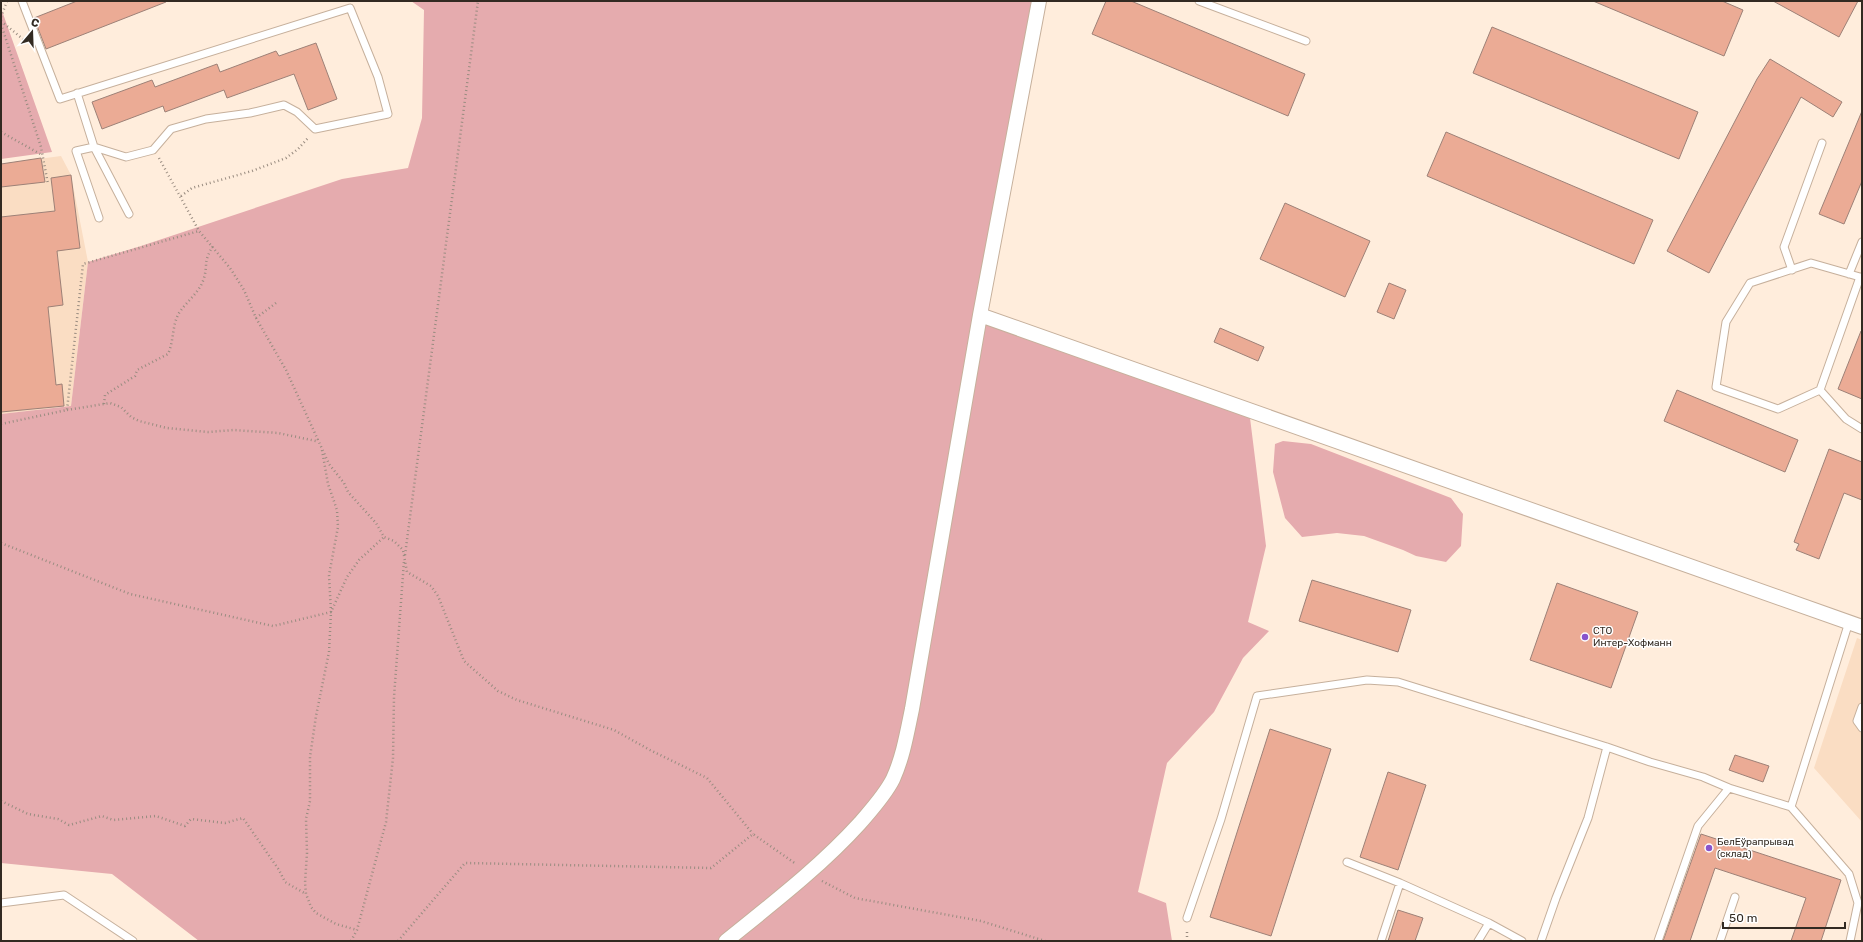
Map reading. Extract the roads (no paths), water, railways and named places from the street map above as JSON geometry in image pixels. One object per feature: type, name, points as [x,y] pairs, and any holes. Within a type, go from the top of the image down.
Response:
[{"type":"street","points":[[726,941],[809,874],[845,839],[871,811],[892,780],[900,760],[912,709],[980,315],[1039,1]]},
{"type":"street","points":[[980,315],[1856,624]]},
{"type":"lane","points":[[22,1],[60,99],[350,8]]},
{"type":"lane","points":[[99,218],[76,151],[94,147],[126,157],[153,150],[171,129],[206,119],[250,113],[284,105],[297,112],[315,129],[388,114],[378,77],[347,1]]},
{"type":"lane","points":[[1200,1],[1306,41]]},
{"type":"lane","points":[[77,93],[94,147],[129,214]]},
{"type":"lane","points":[[1792,270],[1784,247],[1822,143]]},
{"type":"lane","points":[[1849,274],[1862,242]]},
{"type":"lane","points":[[1811,263],[1861,277],[1820,390],[1778,409],[1716,387],[1726,322],[1750,283],[1792,270],[1811,263]]},
{"type":"lane","points":[[1820,390],[1846,419],[1862,429]]},
{"type":"lane","points":[[1791,807],[1856,624]]},
{"type":"lane","points":[[1187,918],[1221,819],[1257,696],[1367,680],[1398,682],[1607,747],[1650,762],[1703,777],[1729,788],[1791,807],[1848,874],[1858,903],[1850,941]]},
{"type":"lane","points":[[1862,707],[1859,722],[1862,728]]},
{"type":"lane","points":[[1542,941],[1556,898],[1588,818],[1607,747]]},
{"type":"lane","points":[[1658,941],[1698,826],[1729,788]]},
{"type":"lane","points":[[1347,862],[1400,883],[1489,923],[1522,941]]},
{"type":"lane","points":[[1381,941],[1400,883]]},
{"type":"lane","points":[[1,903],[64,895],[133,941]]},
{"type":"lane","points":[[1720,941],[1735,897]]},
{"type":"lane","points":[[1478,941],[1489,923]]},
{"type":"place","name":"СТО Интер-Хофманн","points":[[1585,637]]},
{"type":"place","name":"БелЕўрапрывад (склад)","points":[[1709,848]]}]
